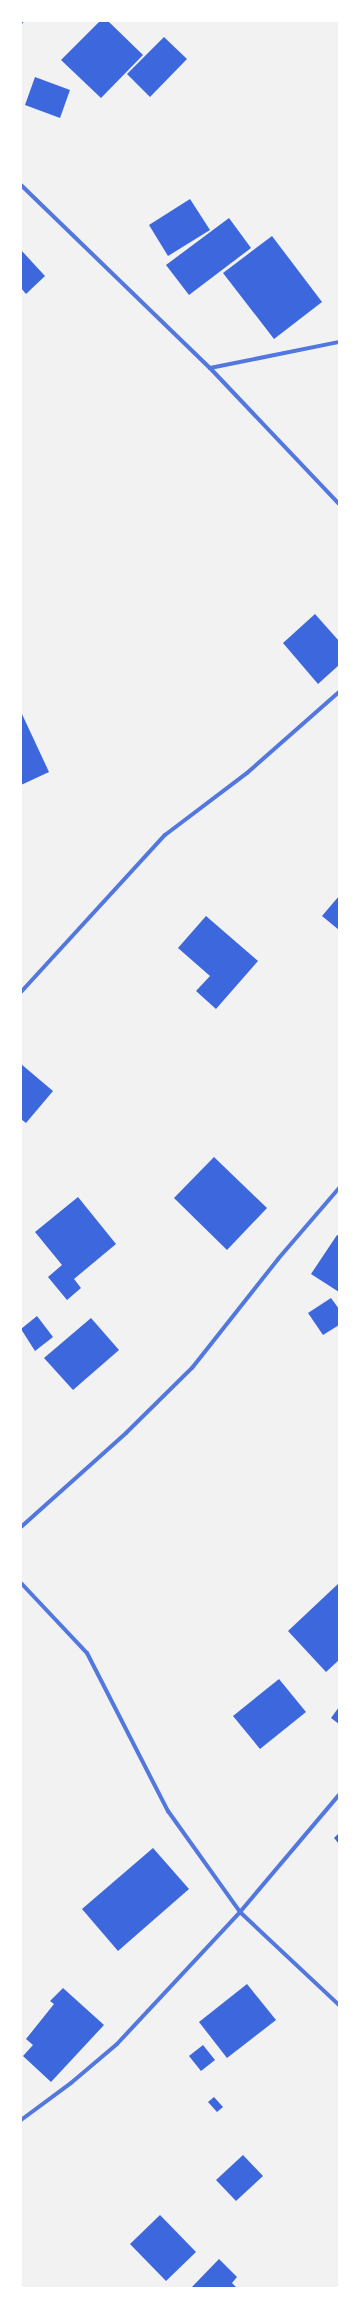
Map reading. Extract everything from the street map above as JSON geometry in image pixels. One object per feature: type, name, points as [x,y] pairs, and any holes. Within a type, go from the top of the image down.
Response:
[{"type":"street","points":[[21,185],[210,368],[339,504]]},
{"type":"street","points":[[210,368],[339,342]]},
{"type":"street","points":[[21,992],[164,835],[248,773],[339,692]]},
{"type":"street","points":[[21,1527],[126,1433],[192,1368],[278,1259],[339,1188]]},
{"type":"street","points":[[21,1583],[87,1653],[168,1811],[240,1912],[339,2005]]},
{"type":"street","points":[[21,2120],[71,2083],[117,2044],[240,1912],[339,1795]]},
{"type":"building","points":[[100,21],[108,21],[143,55],[101,98],[61,60]]},
{"type":"building","points":[[164,37],[187,59],[150,97],[127,74]]},
{"type":"building","points":[[35,77],[70,90],[60,118],[25,105]]},
{"type":"building","points":[[190,199],[210,230],[168,256],[149,225]]},
{"type":"building","points":[[229,218],[251,248],[189,295],[166,265]]},
{"type":"building","points":[[272,236],[322,302],[274,339],[223,273]]},
{"type":"building","points":[[21,250],[45,276],[26,294],[21,288]]},
{"type":"building","points":[[315,614],[339,641],[339,665],[318,684],[283,643]]},
{"type":"building","points":[[21,712],[49,772],[21,785]]},
{"type":"building","points":[[339,896],[339,930],[322,916]]},
{"type":"building","points":[[206,916],[258,961],[216,1009],[196,991],[210,976],[178,948]]},
{"type":"building","points":[[21,1064],[53,1091],[26,1123],[21,1119]]},
{"type":"building","points":[[214,1157],[267,1208],[227,1250],[174,1198]]},
{"type":"building","points":[[78,1197],[116,1244],[74,1279],[81,1288],[67,1300],[48,1277],[62,1265],[35,1232]]},
{"type":"building","points":[[337,1235],[339,1236],[339,1292],[311,1274]]},
{"type":"building","points":[[331,1298],[339,1309],[339,1325],[323,1335],[308,1313]]},
{"type":"building","points":[[37,1316],[53,1337],[35,1351],[21,1329]]},
{"type":"building","points":[[91,1318],[119,1350],[73,1390],[44,1358]]},
{"type":"building","points":[[339,1583],[339,1660],[326,1672],[288,1631]]},
{"type":"building","points":[[279,1679],[306,1712],[260,1749],[233,1716]]},
{"type":"building","points":[[339,1707],[339,1724],[331,1718]]},
{"type":"building","points":[[339,1833],[339,1844],[334,1838]]},
{"type":"building","points":[[153,1848],[189,1889],[118,1951],[82,1909]]},
{"type":"building","points":[[247,1984],[276,2020],[227,2058],[199,2022]]},
{"type":"building","points":[[63,1988],[104,2025],[51,2082],[23,2056],[33,2045],[26,2039],[54,2004],[50,2001]]},
{"type":"building","points":[[203,2045],[215,2060],[201,2071],[189,2056]]},
{"type":"building","points":[[214,2097],[223,2107],[217,2112],[208,2102]]},
{"type":"building","points":[[243,2155],[263,2176],[236,2201],[216,2180]]},
{"type":"building","points":[[160,2215],[196,2252],[166,2281],[130,2244]]},
{"type":"building","points":[[219,2259],[237,2277],[232,2283],[237,2288],[191,2288]]}]
